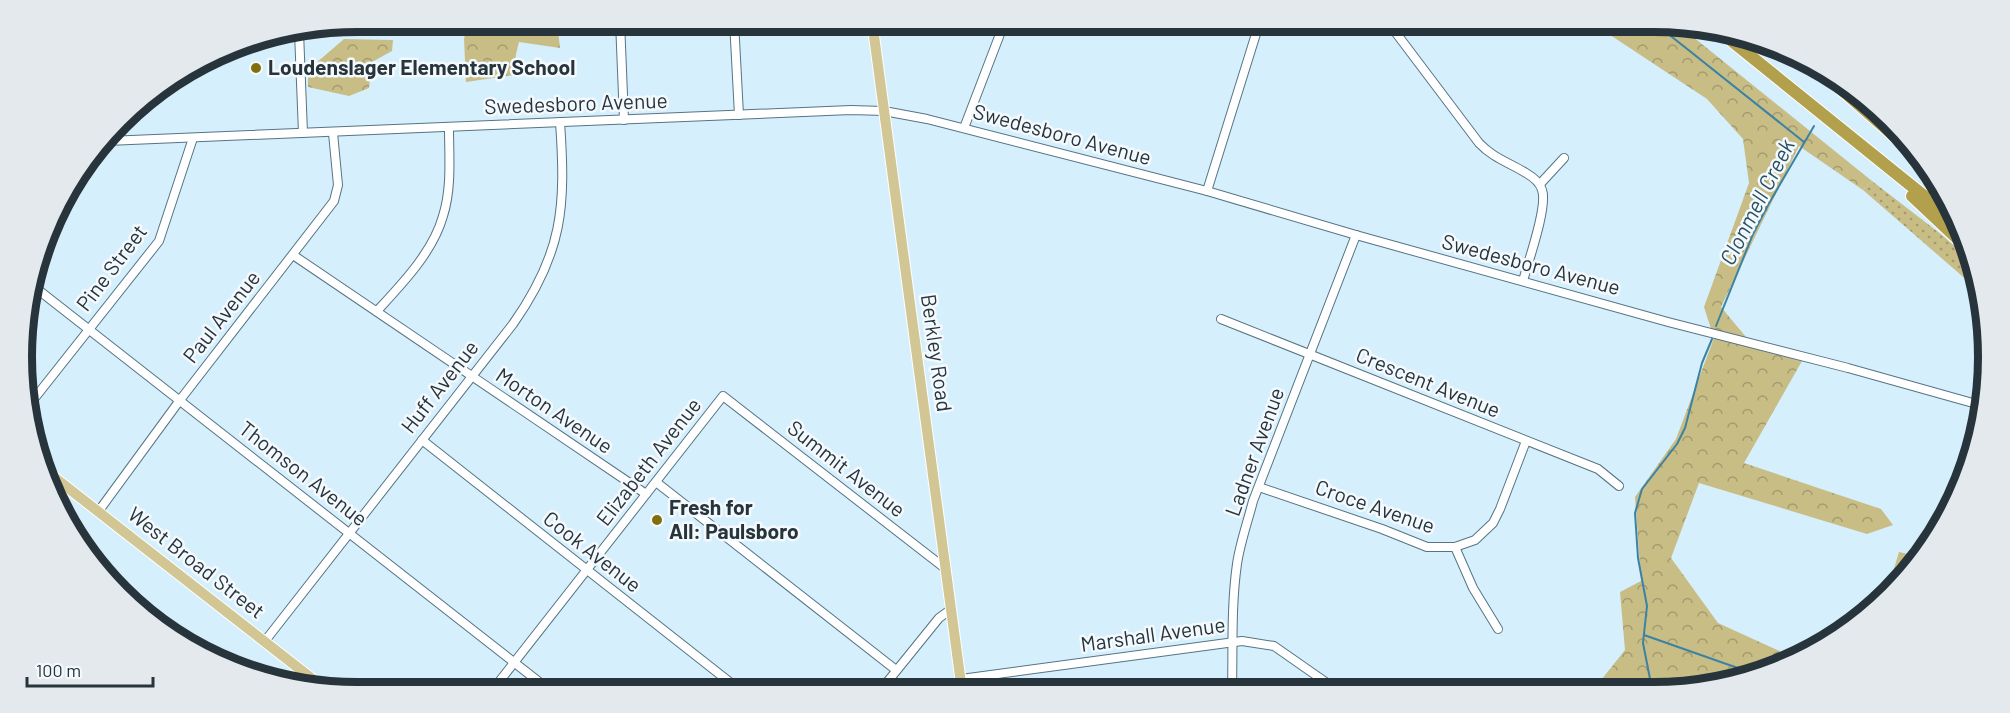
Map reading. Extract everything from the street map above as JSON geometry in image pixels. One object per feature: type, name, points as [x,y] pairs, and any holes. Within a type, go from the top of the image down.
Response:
[{"type":"highway","points":[[1733,42],[1945,213]]},
{"type":"highway","points":[[1861,107],[1874,118]]},
{"type":"highway","points":[[1876,159],[1956,238]]},
{"type":"main road","name":"Berkley Road","points":[[873,32],[961,682]]},
{"type":"main road","name":"West Broad Street","points":[[55,478],[312,679]]},
{"type":"street","points":[[620,32],[624,120]]},
{"type":"street","points":[[735,32],[739,115]]},
{"type":"street","points":[[964,128],[1001,32]]},
{"type":"street","points":[[1207,191],[1257,32]]},
{"type":"street","points":[[1396,32],[1479,144],[1488,153],[1527,174],[1539,184],[1543,192],[1543,206],[1523,281]]},
{"type":"street","points":[[299,37],[303,133]]},
{"type":"street","name":"Swedesboro Avenue","points":[[113,141],[851,110],[884,111],[964,128],[1207,191],[1356,235],[1975,404]]},
{"type":"street","name":"Huff Avenue","points":[[264,641],[528,302],[550,259],[562,207],[560,122]]},
{"type":"street","points":[[377,311],[415,266],[431,242],[443,217],[448,190],[449,128]]},
{"type":"street","name":"Paul Avenue","points":[[98,512],[180,400],[334,201],[338,185],[333,132]]},
{"type":"street","name":"Pine Street","points":[[34,399],[159,241],[193,138]]},
{"type":"street","points":[[1539,184],[1564,158]]},
{"type":"street","name":"Ladner Avenue","points":[[1232,682],[1233,599],[1238,561],[1259,487],[1356,235]]},
{"type":"street","name":"Morton Avenue","points":[[293,255],[646,494]]},
{"type":"street","name":"Thomson Avenue","points":[[39,289],[540,682]]},
{"type":"street","name":"Crescent Avenue","points":[[1221,319],[1598,470],[1619,486]]},
{"type":"street","name":"Summit Avenue","points":[[723,396],[946,569]]},
{"type":"street","name":"Elizabeth Avenue","points":[[499,682],[723,396]]},
{"type":"street","name":"Cook Avenue","points":[[422,440],[729,682]]},
{"type":"street","name":"Croce Avenue","points":[[1259,487],[1382,529],[1427,547],[1455,547],[1475,540],[1493,523],[1526,441]]},
{"type":"street","points":[[656,482],[896,670]]},
{"type":"street","points":[[1455,547],[1473,588],[1498,629]]},
{"type":"street","points":[[887,682],[939,618],[950,609]]},
{"type":"street","name":"Marshall Avenue","points":[[980,682],[1233,642],[1255,642],[1274,646],[1326,682]]},
{"type":"green space","points":[[466,32],[558,32],[560,48],[519,42],[514,75],[466,82]]},
{"type":"green space","points":[[1606,32],[1689,33],[1872,181],[1863,190],[1799,146],[1721,307],[1756,349],[1802,361],[1744,463],[1881,509],[1893,525],[1867,534],[1699,483],[1671,558],[1718,623],[1785,654],[1738,670],[1696,679],[1600,682],[1625,650],[1620,592],[1641,581],[1635,497],[1676,439],[1714,338],[1704,307],[1749,183],[1743,139],[1707,99]]},
{"type":"green space","points":[[344,39],[393,40],[392,51],[372,62],[369,88],[349,96],[308,87],[308,70]]},
{"type":"green space","points":[[1872,181],[1942,235],[1961,252],[1969,282],[1969,282],[1863,190]]},
{"type":"green space","points":[[1899,552],[1911,554],[1898,571],[1891,578]]},
{"type":"waterway","points":[[1666,32],[1804,142]]},
{"type":"waterway","name":"Clonmell Creek","points":[[1716,326],[1753,234],[1814,126]]},
{"type":"waterway","name":"Clonmell Creek","points":[[1651,682],[1643,643],[1647,606],[1638,558],[1635,513],[1642,489],[1677,444],[1685,428],[1702,363],[1712,339]]},
{"type":"waterway","points":[[1644,635],[1741,669]]},
{"type":"place","name":"Loudenslager Elementary School","points":[[256,68]]},
{"type":"place","name":"Fresh for All: Paulsboro","points":[[657,520]]}]
